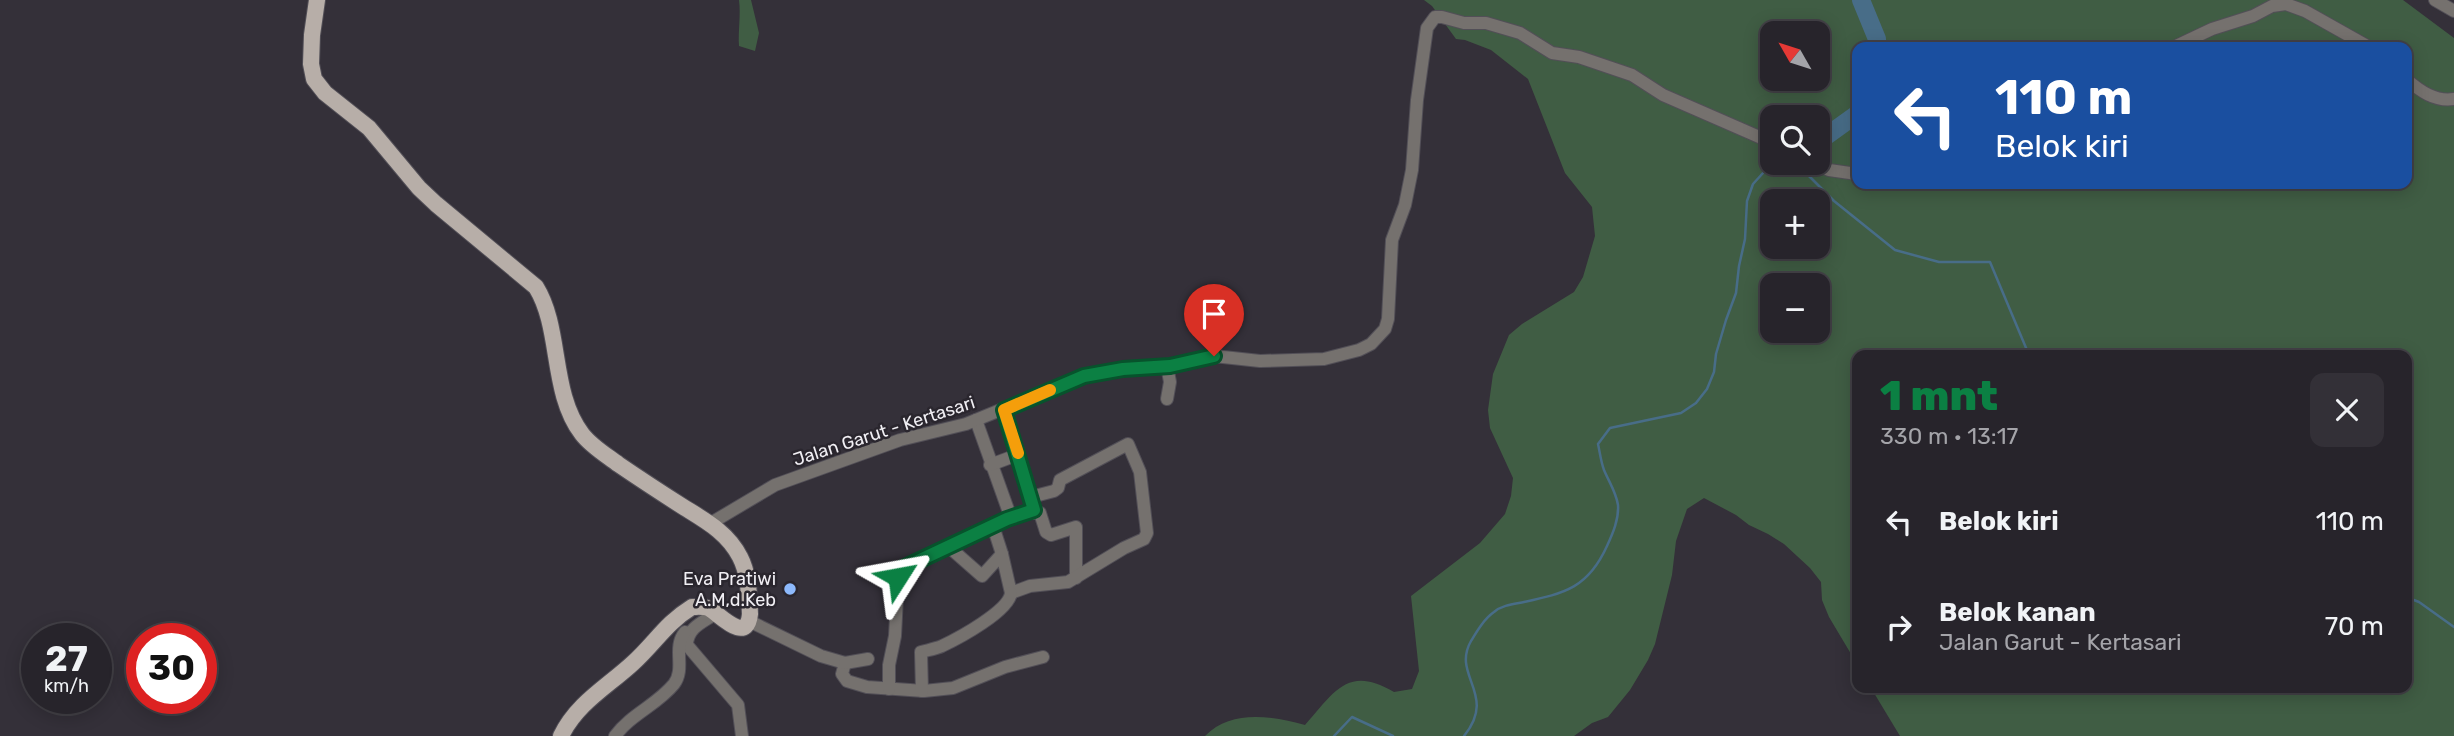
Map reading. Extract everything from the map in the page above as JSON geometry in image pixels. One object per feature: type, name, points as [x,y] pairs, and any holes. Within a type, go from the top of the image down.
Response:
[{"type":"main road","points":[[317,0],[312,35],[311,64],[314,79],[325,93],[369,128],[419,188],[436,204],[536,287],[548,313],[552,345],[565,396],[572,418],[581,433],[592,445],[633,474],[711,523],[730,541],[744,565],[749,621],[743,627],[736,628],[709,608],[692,607],[669,623],[636,661],[570,717],[561,736]]},
{"type":"street","points":[[2435,0],[2454,11]]},
{"type":"street","points":[[2185,42],[2272,6],[2286,4],[2305,11],[2360,42]]},
{"type":"street","name":"Jalan Garut - Kertasari","points":[[711,523],[775,485],[828,464],[900,440],[976,420],[1084,376],[1123,369],[1167,366],[1214,356],[1260,361],[1324,359],[1359,350],[1379,337],[1388,318],[1392,240],[1405,205],[1412,170],[1417,100],[1427,28],[1436,18],[1464,23],[1486,23],[1520,33],[1552,53],[1578,57],[1632,75],[1663,95],[1760,137]]},
{"type":"street","points":[[2412,83],[2435,98],[2454,99]]},
{"type":"street","points":[[1830,168],[1852,173]]},
{"type":"street","points":[[1167,366],[1170,382],[1167,398]]},
{"type":"street","points":[[1004,410],[1031,497],[1034,510],[1029,513]]},
{"type":"street","points":[[976,420],[1011,518]]},
{"type":"street","points":[[1011,593],[1030,586],[1061,584],[1076,578],[1124,548],[1144,539],[1147,533],[1140,472],[1129,445],[1059,481],[1055,491],[1031,497]]},
{"type":"street","points":[[990,465],[1017,455]]},
{"type":"street","points":[[889,689],[898,573],[901,569],[1011,518],[1040,513],[1046,532],[1051,536],[1076,527],[1076,578]]},
{"type":"street","points":[[922,691],[920,652],[943,646],[1006,606],[1011,593],[993,526]]},
{"type":"street","points":[[949,547],[982,576],[1002,554]]},
{"type":"street","points":[[615,736],[624,724],[675,683],[680,672],[678,645],[686,630],[715,614]]},
{"type":"street","points":[[749,621],[821,656],[845,663],[868,659]]},
{"type":"street","points":[[697,625],[688,636],[687,645],[736,701],[740,710],[741,736]]},
{"type":"street","points":[[845,663],[842,674],[847,681],[867,687],[922,691],[953,688],[1005,667],[1043,657]]},
{"type":"green space","points":[[739,0],[751,0],[759,33],[755,51],[739,46]]},
{"type":"green space","points":[[1424,0],[2403,0],[2454,38],[2454,736],[1900,736],[1874,693],[2412,693],[2412,350],[1852,350],[1852,656],[1829,617],[1822,600],[1821,582],[1810,568],[1784,544],[1704,498],[1687,509],[1676,541],[1672,575],[1655,644],[1648,660],[1630,690],[1608,717],[1592,723],[1574,736],[1205,736],[1215,727],[1239,718],[1266,717],[1305,725],[1334,692],[1354,682],[1378,684],[1394,692],[1412,689],[1419,671],[1411,596],[1480,543],[1505,514],[1513,478],[1490,428],[1488,410],[1493,374],[1509,335],[1574,292],[1583,277],[1595,236],[1592,207],[1565,173],[1528,79],[1491,50],[1456,39],[1432,6]]},
{"type":"waterway","points":[[1861,0],[1877,42]]},
{"type":"waterway","points":[[1830,133],[1852,118]]},
{"type":"waterway","points":[[1464,736],[1477,708],[1466,665],[1466,653],[1481,625],[1490,615],[1508,605],[1552,595],[1574,586],[1592,571],[1607,546],[1617,521],[1618,505],[1603,467],[1598,444],[1610,428],[1681,413],[1696,403],[1707,389],[1736,293],[1745,239],[1747,201],[1753,184],[1761,175]]},
{"type":"waterway","points":[[1808,175],[1834,201],[1895,250],[1939,262],[1990,262],[2027,350]]},
{"type":"waterway","points":[[2412,599],[2454,627]]},
{"type":"waterway","points":[[1334,736],[1352,717],[1393,736]]},
{"type":"slow traffic","points":[[1018,453],[1004,410],[1050,390]]},
{"type":"place","name":"Eva Pratiwi A.M,d.Keb","points":[[790,589]]},
{"type":"route","points":[[898,577],[901,569],[1007,519],[1034,510],[1004,410],[1084,376],[1123,369],[1170,366],[1214,356]]}]
